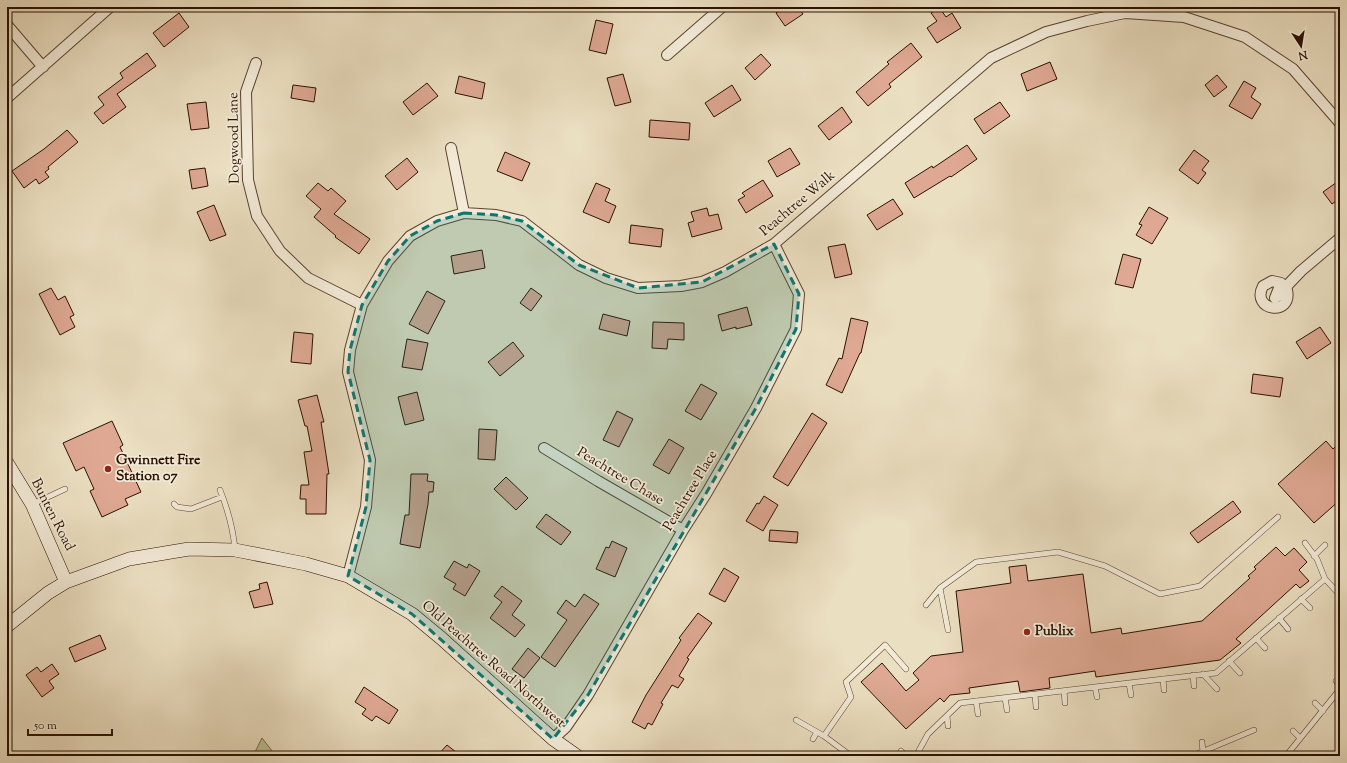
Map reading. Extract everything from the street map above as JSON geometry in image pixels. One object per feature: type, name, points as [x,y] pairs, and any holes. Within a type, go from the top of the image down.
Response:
[{"type":"main road","name":"Bunten Road","points":[[7,463],[32,504],[66,582]]},
{"type":"main road","name":"Old Peachtree Road Northwest","points":[[7,626],[48,593],[66,582],[129,559],[189,549],[235,550],[306,564],[348,576],[412,614],[443,639],[554,740],[577,756]]},
{"type":"street","points":[[7,98],[110,7]]},
{"type":"street","points":[[667,55],[722,7]]},
{"type":"street","name":"Peachtree Walk","points":[[348,576],[366,507],[370,460],[348,372],[350,350],[362,305],[388,261],[410,236],[436,221],[464,213],[496,215],[522,221],[578,265],[606,278],[638,288],[681,286],[702,282],[726,272],[774,244],[991,58],[1046,32],[1125,13],[1184,17],[1245,37],[1294,69],[1340,123]]},
{"type":"street","points":[[7,25],[43,67]]},
{"type":"street","name":"Dogwood Lane","points":[[256,64],[246,92],[246,105],[248,180],[257,216],[280,251],[308,278],[362,305]]},
{"type":"street","points":[[450,148],[464,213]]},
{"type":"street","points":[[1275,298],[1301,271],[1340,238]]},
{"type":"street","name":"Peachtree Place","points":[[554,740],[566,727],[588,695],[683,530],[706,494],[756,408],[796,329],[799,294],[774,244]]},
{"type":"street","name":"Peachtree Chase","points":[[544,448],[683,530]]},
{"type":"lane","points":[[32,504],[65,489]]},
{"type":"lane","points":[[220,490],[227,508],[233,532],[235,550]]},
{"type":"lane","points":[[174,504],[177,507],[192,509],[222,497]]},
{"type":"lane","points":[[926,605],[940,588],[976,562],[1058,552],[1105,566],[1160,594],[1200,586],[1278,518]]},
{"type":"lane","points":[[1305,543],[1314,556],[1325,579],[1340,595]]},
{"type":"lane","points":[[1314,556],[1325,545]]},
{"type":"lane","points":[[916,756],[928,734],[960,703],[1216,673],[1325,579]]},
{"type":"lane","points":[[940,588],[948,630]]},
{"type":"lane","points":[[1301,599],[1310,608]]},
{"type":"lane","points":[[1279,618],[1288,628]]},
{"type":"lane","points":[[1256,638],[1266,648]]},
{"type":"lane","points":[[824,736],[851,697],[846,682],[885,645],[906,669]]},
{"type":"lane","points":[[1229,661],[1240,673]]},
{"type":"lane","points":[[1203,674],[1217,689]]},
{"type":"lane","points":[[1193,675],[1194,686]]},
{"type":"lane","points":[[1163,679],[1164,690]]},
{"type":"lane","points":[[1286,756],[1340,688],[1336,681]]},
{"type":"lane","points":[[1129,683],[1131,695]]},
{"type":"lane","points":[[1096,687],[1097,697]]},
{"type":"lane","points":[[1064,691],[1065,703]]},
{"type":"lane","points":[[1035,694],[1036,707]]},
{"type":"lane","points":[[1005,698],[1007,710]]},
{"type":"lane","points":[[976,701],[978,714]]},
{"type":"lane","points":[[1315,703],[1323,711]]},
{"type":"lane","points":[[947,716],[948,726]]},
{"type":"lane","points":[[796,720],[824,736],[851,756]]},
{"type":"lane","points":[[1192,756],[1254,730]]},
{"type":"lane","points":[[1294,731],[1300,738]]},
{"type":"lane","points":[[813,739],[817,732]]},
{"type":"lane","points":[[1202,742],[1203,752]]},
{"type":"lane","points":[[921,746],[922,756]]},
{"type":"lane","points":[[901,751],[906,756]]},
{"type":"highlighted area","points":[[464,213],[496,215],[522,221],[579,265],[638,288],[702,282],[774,244],[799,294],[796,329],[756,408],[588,695],[553,739],[412,614],[348,576],[366,507],[370,460],[348,372],[350,350],[362,305],[388,261],[410,236],[437,221]]},
{"type":"green space","points":[[262,738],[276,756],[253,756]]},
{"type":"building","points":[[785,7],[798,7],[803,14],[785,26],[776,13]]},
{"type":"building","points":[[939,7],[946,17],[952,13],[961,28],[937,43],[927,28],[937,21],[931,13]]},
{"type":"building","points":[[179,13],[189,27],[164,47],[153,33]]},
{"type":"building","points":[[596,20],[613,24],[606,54],[589,50]]},
{"type":"building","points":[[911,43],[922,57],[889,84],[891,87],[868,106],[856,92],[889,64],[887,62]]},
{"type":"building","points":[[147,53],[156,66],[117,94],[126,107],[103,124],[94,113],[104,105],[98,97],[123,78],[120,73]]},
{"type":"building","points":[[761,54],[771,65],[755,80],[745,68]]},
{"type":"building","points":[[1050,62],[1057,79],[1027,91],[1021,74]]},
{"type":"building","points":[[623,74],[631,102],[615,106],[607,78]]},
{"type":"building","points":[[1217,75],[1227,87],[1214,97],[1205,85]]},
{"type":"building","points":[[459,76],[485,83],[482,99],[455,93]]},
{"type":"building","points":[[1244,81],[1256,88],[1251,97],[1261,104],[1252,119],[1229,106]]},
{"type":"building","points":[[427,83],[438,96],[413,115],[403,102]]},
{"type":"building","points":[[293,85],[316,88],[314,102],[291,98]]},
{"type":"building","points":[[732,85],[741,100],[714,117],[705,103]]},
{"type":"building","points":[[206,102],[209,128],[191,130],[187,104]]},
{"type":"building","points":[[1000,102],[1010,116],[984,134],[974,119]]},
{"type":"building","points":[[842,107],[852,122],[829,140],[818,126]]},
{"type":"building","points":[[650,120],[690,123],[689,140],[649,137]]},
{"type":"building","points":[[67,130],[78,142],[48,167],[49,169],[45,172],[49,177],[39,184],[36,179],[24,188],[12,171],[44,149]]},
{"type":"building","points":[[967,145],[977,159],[951,177],[950,176],[914,198],[905,183],[932,166],[933,168]]},
{"type":"building","points":[[790,148],[800,164],[777,177],[768,161]]},
{"type":"building","points":[[1194,150],[1209,161],[1202,170],[1206,173],[1198,184],[1179,170]]},
{"type":"building","points":[[505,152],[530,163],[522,181],[497,171]]},
{"type":"building","points":[[407,158],[418,172],[397,190],[385,176]]},
{"type":"building","points":[[205,168],[208,186],[192,189],[189,170]]},
{"type":"building","points":[[763,180],[773,196],[746,213],[738,200],[745,196],[742,193]]},
{"type":"building","points":[[1340,180],[1340,198],[1332,204],[1323,192]]},
{"type":"building","points":[[318,183],[328,191],[331,188],[346,201],[334,214],[370,239],[359,254],[335,237],[336,236],[314,217],[321,209],[306,196]]},
{"type":"building","points":[[596,183],[610,189],[605,201],[616,206],[609,223],[583,212]]},
{"type":"building","points":[[893,199],[903,214],[877,230],[867,215]]},
{"type":"building","points":[[214,205],[226,235],[210,241],[197,212]]},
{"type":"building","points":[[1149,207],[1168,218],[1152,244],[1136,235],[1142,225],[1139,224]]},
{"type":"building","points":[[707,208],[709,216],[718,214],[722,229],[692,237],[688,223],[694,221],[691,212]]},
{"type":"building","points":[[631,225],[663,229],[661,247],[629,243]]},
{"type":"building","points":[[845,244],[852,274],[835,278],[828,247]]},
{"type":"building","points":[[482,250],[485,268],[454,274],[451,256]]},
{"type":"building","points":[[1123,254],[1141,259],[1133,288],[1115,284]]},
{"type":"building","points":[[51,288],[58,300],[65,296],[74,315],[70,317],[75,327],[60,335],[39,294]]},
{"type":"building","points":[[531,288],[542,296],[531,311],[520,303]]},
{"type":"building","points":[[427,291],[445,301],[428,334],[409,324]]},
{"type":"building","points":[[747,307],[752,325],[722,331],[718,315]]},
{"type":"building","points":[[603,314],[630,321],[627,336],[599,329]]},
{"type":"building","points":[[851,318],[868,322],[861,353],[842,393],[826,385],[839,358],[842,359]]},
{"type":"building","points":[[653,322],[684,323],[684,340],[668,339],[667,349],[652,348]]},
{"type":"building","points":[[1320,327],[1331,343],[1307,359],[1296,342]]},
{"type":"building","points":[[294,332],[313,334],[311,364],[291,362]]},
{"type":"building","points":[[407,339],[428,343],[422,370],[402,367]]},
{"type":"building","points":[[513,342],[524,356],[500,376],[488,362]]},
{"type":"building","points":[[1253,374],[1283,378],[1280,397],[1251,393]]},
{"type":"building","points":[[701,384],[717,393],[701,420],[685,411]]},
{"type":"building","points":[[417,392],[424,420],[405,425],[398,397]]},
{"type":"building","points":[[317,395],[324,422],[321,422],[329,474],[327,474],[326,514],[306,514],[306,499],[300,499],[301,485],[309,485],[304,452],[312,451],[307,426],[305,426],[298,400]]},
{"type":"building","points":[[617,411],[633,419],[619,447],[603,440]]},
{"type":"building","points":[[812,413],[827,423],[788,486],[773,477]]},
{"type":"building","name":"Gwinnett Fire Station 07","points":[[112,421],[123,445],[120,447],[141,492],[125,499],[128,505],[102,517],[90,491],[94,489],[84,467],[76,471],[63,443]]},
{"type":"building","points":[[479,429],[497,430],[495,460],[478,459]]},
{"type":"building","points":[[669,439],[684,448],[669,474],[653,465]]},
{"type":"building","points":[[1326,441],[1333,449],[1340,442],[1340,500],[1314,523],[1278,484]]},
{"type":"building","points":[[411,474],[428,474],[427,481],[434,482],[433,492],[429,492],[420,548],[400,544],[405,515],[409,515]]},
{"type":"building","points":[[506,477],[528,498],[516,510],[494,489]]},
{"type":"building","points":[[764,496],[778,505],[763,531],[746,521],[757,503],[759,504]]},
{"type":"building","points":[[1233,501],[1241,512],[1198,543],[1190,533]]},
{"type":"building","points":[[546,514],[571,532],[561,545],[536,527]]},
{"type":"building","points":[[770,530],[798,532],[797,543],[769,541]]},
{"type":"building","points":[[612,541],[627,548],[615,577],[596,569],[606,547],[609,548]]},
{"type":"building","points":[[1276,547],[1285,556],[1294,548],[1307,562],[1299,570],[1309,581],[1300,588],[1296,584],[1236,639],[1241,643],[1220,660],[1096,677],[1095,671],[1049,678],[1050,688],[1020,692],[1018,681],[969,688],[970,693],[950,695],[944,702],[940,698],[906,729],[861,682],[882,663],[906,691],[919,680],[913,673],[931,656],[963,652],[956,591],[1011,583],[1009,567],[1026,565],[1028,581],[1083,574],[1091,633],[1121,628],[1122,634],[1202,621],[1250,578],[1248,576],[1256,569],[1254,567]]},
{"type":"building","points":[[454,561],[467,568],[469,564],[480,571],[465,596],[453,589],[456,584],[444,577]]},
{"type":"building","points":[[724,568],[739,577],[725,602],[709,594]]},
{"type":"building","points":[[267,582],[273,604],[254,608],[249,592],[260,589],[259,584]]},
{"type":"building","points":[[502,586],[522,601],[512,615],[525,625],[515,637],[490,618],[502,602],[494,596]]},
{"type":"building","points":[[584,594],[599,604],[555,667],[541,657],[567,620],[557,613],[566,600],[575,607]]},
{"type":"building","points":[[698,613],[712,623],[687,658],[689,659],[679,676],[684,679],[678,688],[672,685],[661,703],[663,704],[652,725],[648,723],[645,729],[632,722],[646,695],[681,640],[679,638]]},
{"type":"building","points":[[100,635],[106,649],[75,662],[69,648]]},
{"type":"building","points":[[528,648],[540,658],[524,678],[512,669]]},
{"type":"building","points":[[52,664],[59,674],[49,681],[54,688],[42,697],[26,675],[37,667],[41,672]]},
{"type":"building","points":[[364,687],[398,710],[389,724],[376,716],[372,721],[362,714],[366,709],[355,702]]},
{"type":"building","points":[[447,745],[461,756],[437,756]]},
{"type":"place","name":"Gwinnett Fire Station 07","points":[[108,469]]},
{"type":"place","name":"Publix","points":[[1027,632]]}]
